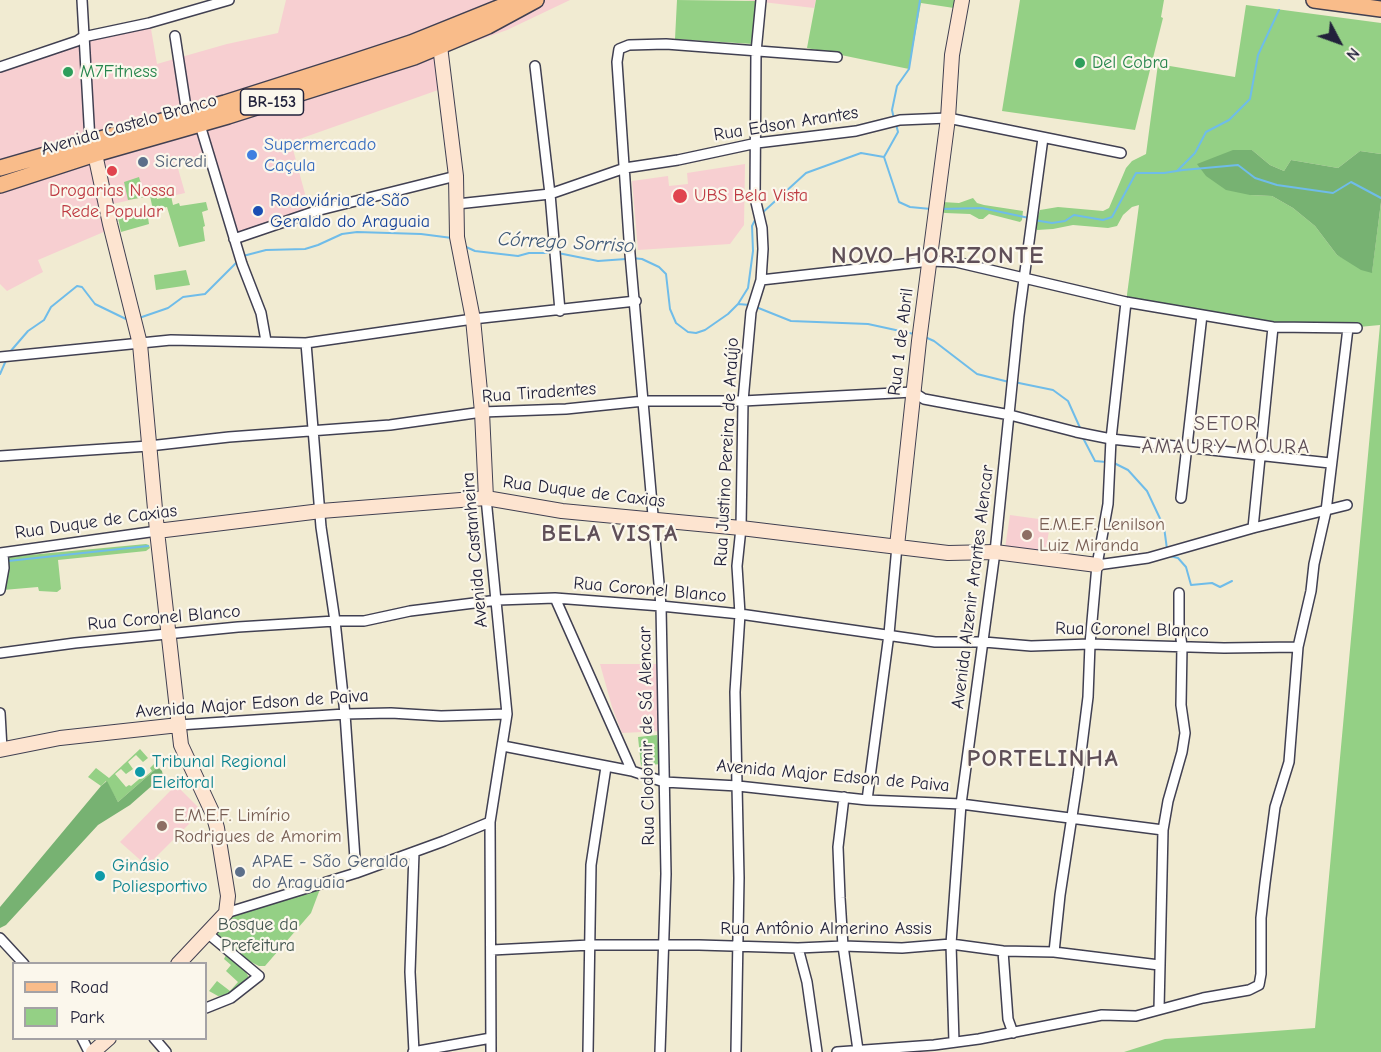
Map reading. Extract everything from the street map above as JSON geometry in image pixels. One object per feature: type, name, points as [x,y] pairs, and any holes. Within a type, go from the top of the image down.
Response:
[{"type":"main road","name":"Avenida Castelo Branco","points":[[0,185],[92,148],[195,116],[411,43],[518,0]]},
{"type":"main road","name":"Avenida Castelo Branco","points":[[195,116],[376,70],[496,22],[536,0]]},
{"type":"main road","points":[[1314,0],[1381,9]]},
{"type":"main road","name":"Avenida Castelo Branco","points":[[0,168],[92,148]]},
{"type":"street","points":[[82,0],[92,148],[140,344],[157,531],[181,745],[209,803],[218,828],[228,896],[226,913]]},
{"type":"street","points":[[0,67],[76,42],[83,37],[149,23],[229,0]]},
{"type":"street","name":"Rua Justino Pereira de Araújo","points":[[736,1052],[739,878],[735,692],[740,614],[737,566],[741,528],[743,400],[752,308],[761,280],[762,242],[755,198],[756,51],[761,0]]},
{"type":"street","name":"Rua 1 de Abril","points":[[897,546],[913,392],[948,118],[952,55],[962,0]]},
{"type":"street","points":[[175,36],[195,116],[240,260],[261,313],[266,341]]},
{"type":"street","name":"Rua Clodomir de Sá Alencar","points":[[660,1052],[666,874],[661,606],[636,301],[630,254],[618,56],[619,49],[623,46],[666,44],[756,51]]},
{"type":"street","name":"Avenida Castanheira","points":[[440,46],[456,176],[457,237],[473,319],[482,412],[486,498],[498,600],[507,714],[490,822],[492,950],[490,1052]]},
{"type":"street","points":[[756,51],[837,57]]},
{"type":"street","points":[[535,66],[550,194],[560,310]]},
{"type":"street","name":"Rua Edson Arantes","points":[[457,204],[550,194],[625,168],[678,160],[757,143],[856,131],[896,121],[948,118],[1121,153]]},
{"type":"street","name":"Avenida Alzenir Arantes Alencar","points":[[954,1042],[951,944],[961,804],[984,642],[1023,279],[1043,138]]},
{"type":"street","points":[[234,239],[316,211],[456,176]]},
{"type":"street","points":[[761,280],[930,261],[956,262],[1126,302],[1273,327],[1352,328],[1330,462],[1326,511],[1298,647],[1289,762],[1275,807],[1260,927],[1259,986],[1136,1016],[1083,1018],[1013,1033],[934,1045],[837,1052]]},
{"type":"street","points":[[5,356],[171,340],[306,343],[473,319],[636,301]]},
{"type":"street","points":[[1054,952],[1088,697],[1089,644],[1097,565],[1108,504],[1111,439],[1126,302]]},
{"type":"street","points":[[1181,498],[1202,315]]},
{"type":"street","points":[[1273,327],[1253,528],[1347,505]]},
{"type":"street","points":[[306,343],[321,527],[335,621],[345,714],[356,873]]},
{"type":"street","name":"Rua Tiradentes","points":[[0,456],[149,446],[390,425],[482,412],[566,409],[644,401],[743,400],[913,392],[924,399],[1010,415],[1111,439]]},
{"type":"street","points":[[1111,439],[1330,462]]},
{"type":"street","name":"Rua Duque de Caxias","points":[[1,553],[321,511],[486,498],[562,512],[741,528],[948,553],[995,552],[1097,565],[1148,558],[1253,528]]},
{"type":"street","points":[[867,800],[889,634],[897,546]]},
{"type":"street","points":[[0,590],[4,568],[1,553]]},
{"type":"street","points":[[1159,1009],[1163,830],[1185,733],[1181,705],[1182,646],[1179,593]]},
{"type":"street","points":[[555,598],[632,771]]},
{"type":"street","name":"Rua Coronel Blanco","points":[[0,653],[169,633],[364,621],[410,611],[498,600],[555,598],[740,614],[935,642],[984,642],[1031,646],[1089,644],[1224,648],[1298,647]]},
{"type":"street","points":[[0,713],[1,750]]},
{"type":"street","name":"Avenida Major Edson de Paiva","points":[[1,750],[60,738],[179,725],[345,714],[391,713],[441,716],[507,714]]},
{"type":"street","name":"Avenida Major Edson de Paiva","points":[[502,746],[632,771],[664,782],[738,786],[867,800],[961,804],[1163,830]]},
{"type":"street","points":[[588,1052],[591,865],[606,767]]},
{"type":"street","points":[[844,797],[838,847],[843,945],[858,1050]]},
{"type":"street","points":[[179,962],[226,913],[356,873],[490,822]]},
{"type":"street","points":[[414,852],[410,972],[413,1052],[491,1038]]},
{"type":"street","points":[[206,932],[259,976],[231,998],[207,1008]]},
{"type":"street","points":[[0,938],[23,962]]},
{"type":"street","name":"Rua Antônio Almerino Assis","points":[[492,950],[590,945],[798,948],[843,945],[902,948],[951,944],[1004,951],[1054,952],[1159,965]]},
{"type":"street","points":[[798,948],[807,982],[817,1052]]},
{"type":"street","points":[[1004,951],[1008,1019],[1013,1033]]},
{"type":"street","points":[[91,1052],[106,1040]]},
{"type":"street","points":[[156,1040],[166,1052]]},
{"type":"shaded area","points":[[286,0],[570,0],[507,30],[437,55],[441,89],[291,142],[311,216],[233,244],[204,156],[177,165],[185,193],[163,198],[162,193],[108,205],[113,228],[38,260],[43,272],[7,291],[0,284],[0,69],[84,40],[150,23],[157,64],[227,44],[278,33]]},
{"type":"shaded area","points":[[745,0],[816,0],[814,8]]},
{"type":"shaded area","points":[[745,164],[744,225],[730,244],[638,250],[632,181],[668,176],[669,186],[688,184],[687,173]]},
{"type":"shaded area","name":"E.M.E.F. Lenilson Luiz Miranda","points":[[1010,515],[1046,520],[1044,530],[1049,531],[1045,554],[1005,548]]},
{"type":"shaded area","points":[[600,664],[657,664],[661,731],[622,733]]},
{"type":"shaded area","points":[[176,785],[202,811],[147,866],[120,842]]},
{"type":"green space","points":[[677,0],[756,1],[753,44],[675,39]]},
{"type":"green space","points":[[816,0],[955,0],[954,8],[921,3],[909,69],[807,48]]},
{"type":"green space","points":[[1020,0],[1164,0],[1161,17],[1163,18],[1135,130],[1002,111]]},
{"type":"green space","points":[[1246,5],[1381,23],[1381,154],[1360,151],[1338,168],[1291,160],[1284,171],[1270,165],[1252,150],[1250,195],[1272,196],[1293,208],[1315,226],[1337,255],[1372,272],[1381,202],[1381,1052],[1124,1052],[1165,1039],[1315,1028],[1380,325],[1348,328],[1273,327],[1126,302],[1139,205],[1132,207],[1123,215],[1117,226],[1108,228],[1073,225],[1037,230],[1035,226],[1040,210],[1058,207],[1103,211],[1109,208],[1126,168],[1132,161],[1146,154],[1158,64],[1235,77]]},
{"type":"green space","points":[[1233,150],[1252,150],[1270,165],[1284,171],[1291,160],[1338,168],[1360,151],[1381,154],[1381,202],[1372,273],[1361,270],[1337,255],[1315,226],[1293,208],[1272,196],[1250,195],[1226,190],[1206,176],[1197,164]]},
{"type":"green space","points":[[139,177],[145,197],[128,200],[124,182]]},
{"type":"green space","points":[[156,194],[157,199],[171,196],[173,205],[206,202],[208,210],[202,212],[205,241],[179,247],[167,207],[153,210],[150,196]]},
{"type":"green space","points":[[973,198],[977,203],[984,205],[1023,211],[1022,220],[1020,222],[989,214],[979,219],[970,214],[939,211],[942,202],[959,203]]},
{"type":"green space","points":[[147,211],[149,224],[121,232],[118,218]]},
{"type":"green space","points":[[186,270],[190,285],[156,290],[154,275]]},
{"type":"green space","points":[[146,544],[150,548],[146,551],[58,560],[61,589],[57,592],[39,591],[38,587],[3,590],[6,558],[8,557]]},
{"type":"green space","points":[[657,735],[660,764],[641,766],[638,737]]},
{"type":"green space","points":[[140,749],[148,758],[143,762],[136,755],[128,762],[133,769],[126,774],[121,769],[115,774],[126,787],[131,786],[144,775],[146,776],[152,771],[150,768],[154,764],[158,767],[118,802],[106,781],[101,786],[88,777],[96,768],[109,778]]},
{"type":"green space","points":[[158,767],[163,776],[130,805],[98,825],[6,925],[0,928],[0,907],[101,786],[107,781],[118,802]]},
{"type":"green space","name":"Bosque da Prefeitura","points":[[320,889],[311,913],[265,966],[259,966],[247,960],[217,936],[214,929],[232,917]]},
{"type":"green space","points":[[226,955],[246,972],[249,978],[229,995],[218,996],[209,991],[217,981],[230,991],[238,982],[226,971],[231,965],[224,959]]},
{"type":"waterway","points":[[894,119],[892,110],[897,86],[909,69],[920,0]]},
{"type":"waterway","points":[[1178,170],[1195,153],[1206,132],[1229,120],[1250,99],[1258,55],[1279,10]]},
{"type":"waterway","points":[[884,157],[898,132],[896,124]]},
{"type":"waterway","name":"Córrego Sorriso","points":[[761,214],[806,173],[861,153],[884,157]]},
{"type":"waterway","name":"Córrego Sorriso","points":[[884,157],[899,202],[910,207],[931,209]]},
{"type":"waterway","name":"Córrego Sorriso","points":[[1034,220],[1052,223],[1065,221],[1074,215],[1103,220],[1112,217],[1136,173],[1164,173],[1238,165],[1255,178],[1277,185],[1333,193],[1351,182],[1381,198]]},
{"type":"waterway","name":"Córrego Sorriso","points":[[940,209],[982,208],[1029,218]]},
{"type":"waterway","name":"Córrego Sorriso","points":[[632,258],[642,259],[659,267],[666,274],[670,309],[676,323],[688,332],[696,333],[705,330],[728,314],[738,304],[748,288],[753,251],[752,226],[756,218]]},
{"type":"waterway","name":"Córrego Sorriso","points":[[243,256],[266,250],[305,249],[342,234],[357,232],[421,234],[452,238]]},
{"type":"waterway","name":"Córrego Sorriso","points":[[464,246],[475,251],[518,256],[529,253],[552,253]]},
{"type":"waterway","name":"Córrego Sorriso","points":[[558,253],[598,261],[626,259]]},
{"type":"waterway","name":"Córrego Sorriso","points":[[139,318],[168,308],[183,297],[205,294],[237,262]]},
{"type":"waterway","name":"Córrego Sorriso","points":[[9,353],[28,331],[44,320],[51,307],[77,286],[82,287],[95,304],[128,320]]},
{"type":"waterway","points":[[738,304],[750,305]]},
{"type":"waterway","points":[[756,307],[791,321],[868,324],[914,334]]},
{"type":"waterway","points":[[925,337],[934,341],[977,374],[1009,382]]},
{"type":"waterway","name":"Córrego Sorriso","points":[[0,374],[7,358]]},
{"type":"waterway","points":[[1014,382],[1053,390],[1068,401],[1081,430]]},
{"type":"waterway","points":[[1082,436],[1095,461],[1106,462]]},
{"type":"waterway","points":[[1112,462],[1128,470],[1147,491],[1164,527],[1167,549]]},
{"type":"waterway","points":[[8,561],[148,546]]},
{"type":"waterway","points":[[1170,556],[1178,558],[1186,567],[1191,585],[1212,583],[1220,587],[1232,581]]},
{"type":"place","name":"Del Cobra","points":[[1080,63]]},
{"type":"place","name":"M7Fitness","points":[[68,72]]},
{"type":"place","name":"Supermercado Caçula","points":[[252,155]]},
{"type":"place","name":"Sicredi","points":[[143,162]]},
{"type":"place","name":"Drogarias Nossa Rede Popular","points":[[112,171]]},
{"type":"place","name":"UBS Bela Vista","points":[[680,196]]},
{"type":"place","name":"Rodoviária de São Geraldo do Araguaia","points":[[258,211]]},
{"type":"place","name":"E.M.E.F. Lenilson Luiz Miranda","points":[[1027,535]]},
{"type":"place","name":"Tribunal Regional Eleitoral","points":[[140,772]]},
{"type":"place","name":"E.M.E.F. Limírio Rodrigues de Amorim","points":[[162,826]]},
{"type":"place","name":"APAE - São Geraldo do Araguaia","points":[[240,872]]},
{"type":"place","name":"Ginásio Poliesportivo","points":[[100,876]]},
{"type":"district","name":"NOVO HORIZONTE","points":[[938,256]]},
{"type":"district","name":"SETOR AMAURY MOURA","points":[[1226,436]]},
{"type":"district","name":"BELA VISTA","points":[[610,534]]},
{"type":"district","name":"PORTELINHA","points":[[1043,759]]}]
